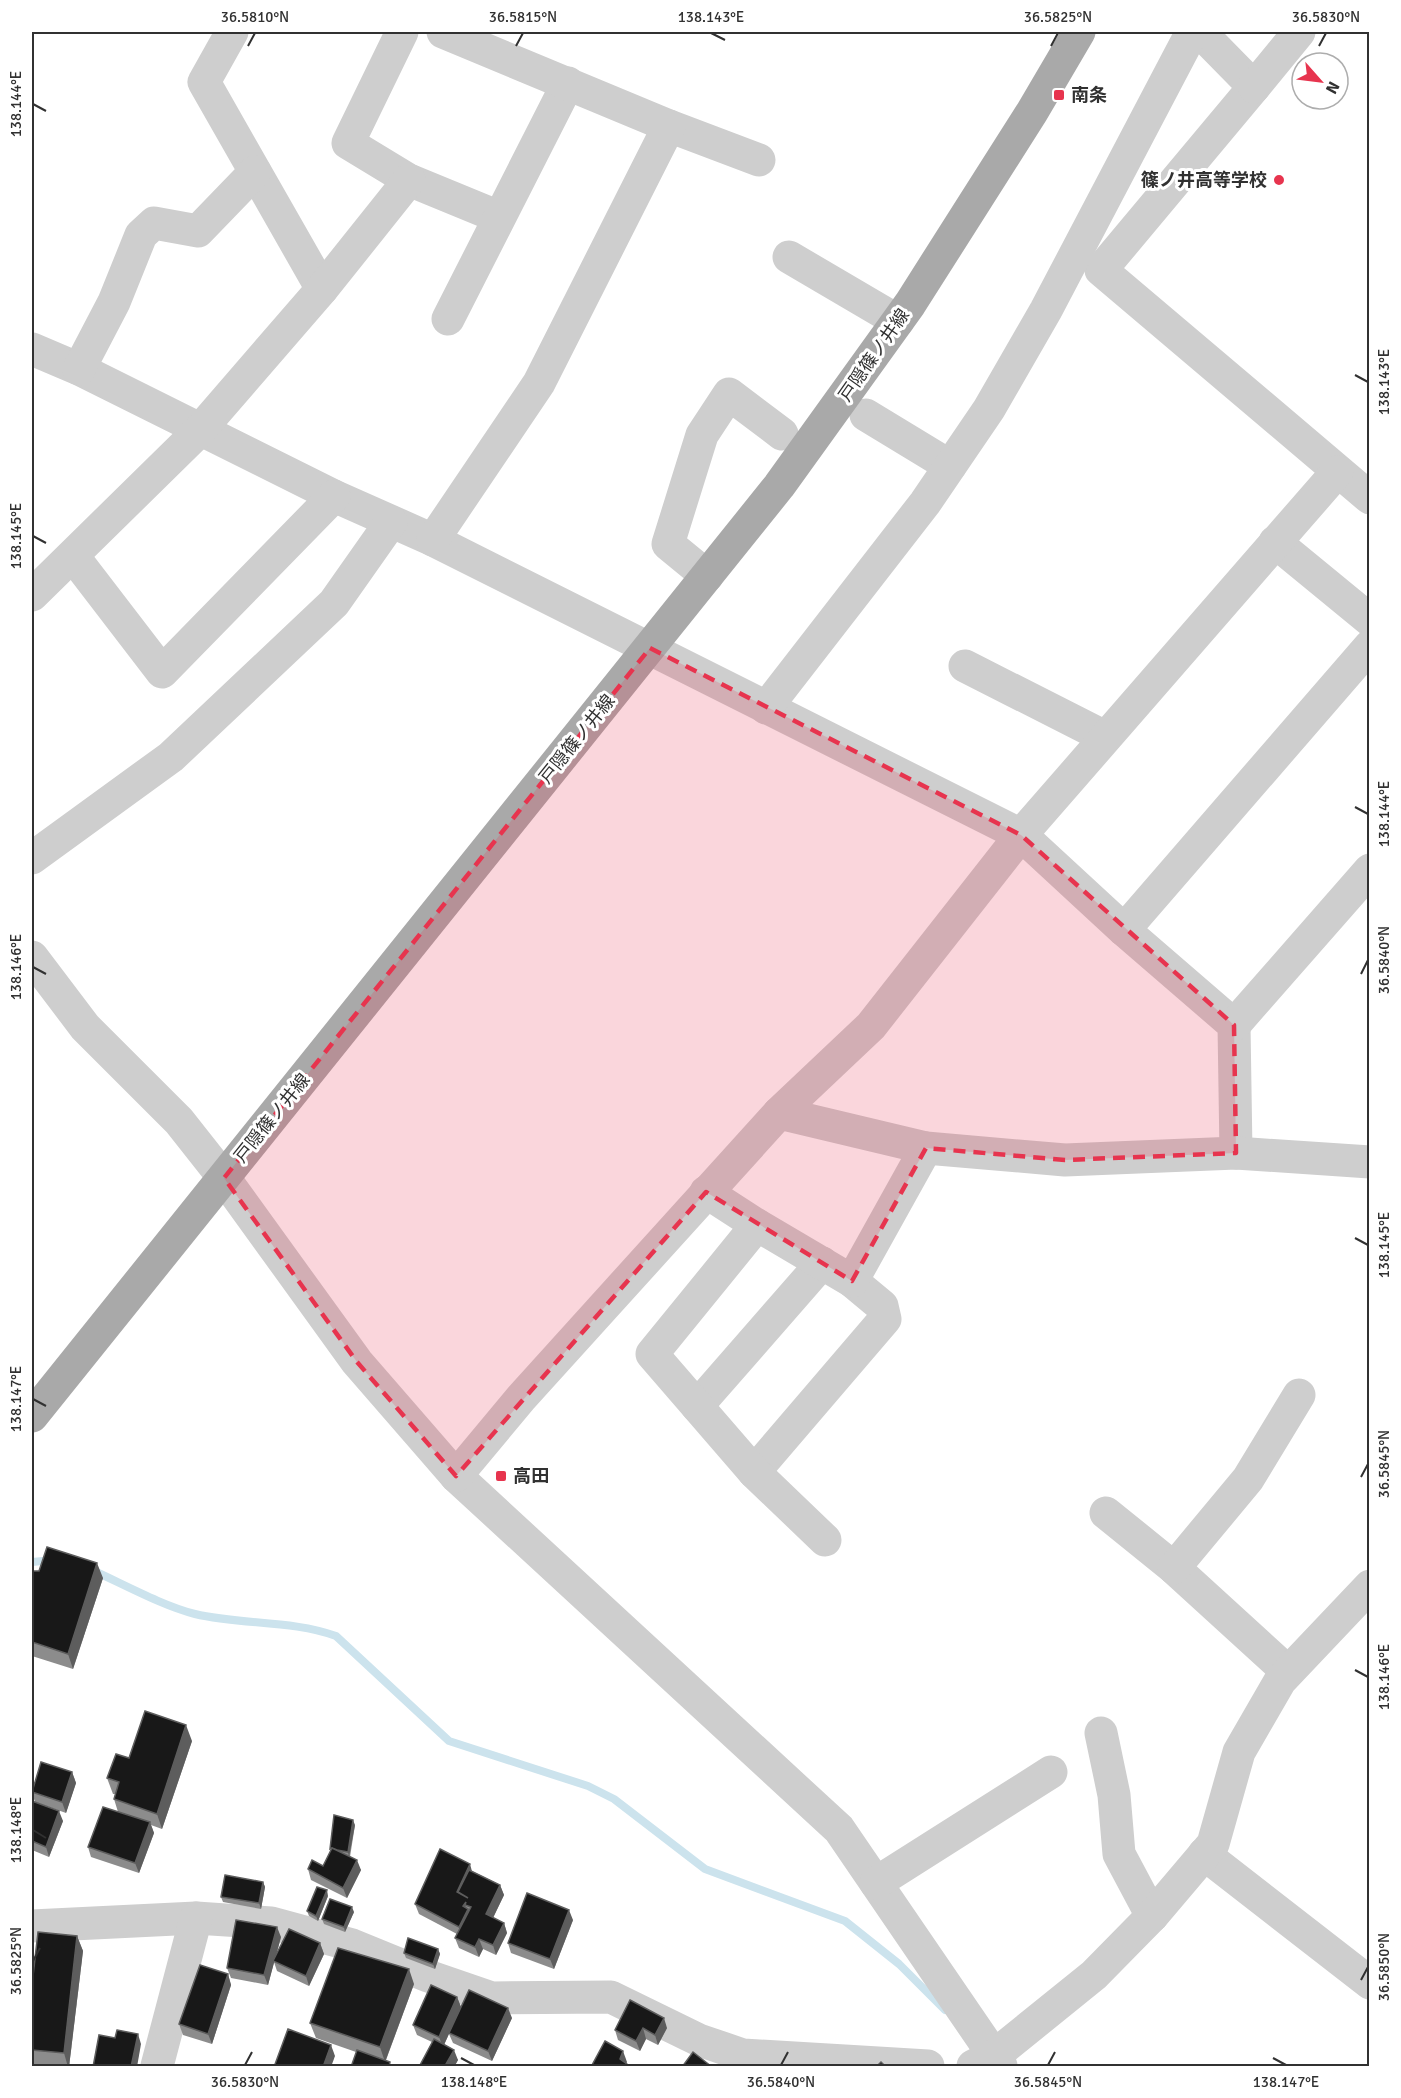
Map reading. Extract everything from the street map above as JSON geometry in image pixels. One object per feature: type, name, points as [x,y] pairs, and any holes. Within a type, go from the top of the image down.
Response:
[{"type":"main road","name":"戸隠篠ノ井線","points":[[32,1416],[779,486],[898,321],[975,203],[1079,32]]},
{"type":"street","points":[[232,32],[204,82],[322,289]]},
{"type":"street","points":[[402,32],[348,142],[409,180],[500,217]]},
{"type":"street","points":[[443,32],[510,44],[568,83],[669,126],[759,160]]},
{"type":"street","points":[[766,708],[925,503],[1087,263],[1192,32]]},
{"type":"street","points":[[1200,32],[1254,87]]},
{"type":"street","points":[[1087,263],[1254,87],[1299,32]]},
{"type":"street","points":[[448,319],[568,83]]},
{"type":"street","points":[[433,540],[539,383],[669,126]]},
{"type":"street","points":[[79,369],[114,302],[141,235],[154,223],[198,231],[255,172]]},
{"type":"street","points":[[32,595],[200,430],[322,289],[409,180]]},
{"type":"street","points":[[789,257],[898,321]]},
{"type":"street","points":[[1087,263],[1370,498]]},
{"type":"street","points":[[32,349],[79,369],[334,496],[433,540],[1021,834],[1124,930],[1234,1024]]},
{"type":"street","points":[[707,576],[668,544],[702,435],[729,394],[783,434]]},
{"type":"street","points":[[866,415],[950,466]]},
{"type":"street","points":[[456,1476],[521,1398],[706,1192],[779,1113],[871,1026],[1021,834],[1338,472]]},
{"type":"street","points":[[73,556],[162,672],[334,496]]},
{"type":"street","points":[[32,858],[171,758],[334,603],[391,522]]},
{"type":"street","points":[[1275,542],[1370,620]]},
{"type":"street","points":[[1124,930],[1370,646]]},
{"type":"street","points":[[964,666],[1105,737]]},
{"type":"street","points":[[1236,1153],[1234,1024],[1370,870]]},
{"type":"street","points":[[32,957],[86,1027],[179,1121],[224,1178],[357,1362],[456,1476],[839,1829],[876,1883],[990,2063],[1094,1975],[1152,1916],[1213,1844],[1239,1752],[1280,1681],[1370,1586]]},
{"type":"street","points":[[779,1113],[926,1148],[1065,1160],[1236,1153],[1370,1162]]},
{"type":"street","points":[[852,1281],[926,1148]]},
{"type":"street","points":[[706,1192],[852,1281],[882,1306],[885,1319],[754,1472]]},
{"type":"street","points":[[757,1225],[652,1354],[754,1472],[825,1540]]},
{"type":"street","points":[[698,1406],[822,1263]]},
{"type":"street","points":[[1174,1568],[1248,1479],[1299,1395]]},
{"type":"street","points":[[1107,1512],[1174,1568],[1288,1672]]},
{"type":"street","points":[[1101,1733],[1114,1795],[1119,1854],[1152,1916]]},
{"type":"street","points":[[876,1883],[1051,1772]]},
{"type":"street","points":[[1204,1854],[1370,1983]]},
{"type":"street","points":[[32,1926],[196,1918],[271,1923],[352,1945],[428,1976],[492,1998],[611,1997],[699,2040],[760,2062],[928,2067]]},
{"type":"street","points":[[157,2067],[196,1918]]},
{"type":"highlighted area","points":[[650,648],[1021,835],[1234,1025],[1236,1153],[1065,1160],[926,1148],[852,1281],[706,1192],[456,1476],[357,1362],[224,1178]]},
{"type":"building","points":[[47,1547],[97,1563],[68,1654],[32,1642],[32,1571],[39,1571]]},
{"type":"building","points":[[145,1711],[186,1725],[157,1814],[114,1799],[119,1782],[107,1778],[116,1754],[129,1758]]},
{"type":"building","points":[[41,1762],[72,1772],[62,1802],[32,1792]]},
{"type":"building","points":[[32,1801],[59,1811],[46,1847],[32,1841]]},
{"type":"building","points":[[103,1807],[150,1822],[135,1863],[88,1847]]},
{"type":"building","points":[[334,1815],[353,1820],[348,1852],[330,1849]]},
{"type":"building","points":[[332,1848],[357,1860],[343,1888],[308,1869],[312,1860],[323,1866]]},
{"type":"building","points":[[440,1849],[470,1864],[457,1892],[468,1898],[458,1892],[469,1870],[500,1885],[486,1914],[504,1923],[493,1945],[479,1939],[475,1947],[455,1938],[471,1907],[465,1905],[466,1902],[463,1906],[468,1909],[459,1927],[415,1904]]},
{"type":"building","points":[[225,1875],[263,1882],[259,1903],[221,1897]]},
{"type":"building","points":[[317,1887],[327,1890],[316,1916],[307,1911]]},
{"type":"building","points":[[527,1893],[569,1910],[550,1959],[508,1943]]},
{"type":"building","points":[[330,1899],[352,1907],[344,1927],[322,1919]]},
{"type":"building","points":[[236,1920],[277,1927],[264,1975],[227,1968]]},
{"type":"building","points":[[289,1929],[320,1943],[306,1976],[273,1961]]},
{"type":"building","points":[[38,1932],[77,1936],[64,2053],[32,2050],[32,1985]]},
{"type":"building","points":[[408,1938],[438,1949],[433,1964],[404,1953]]},
{"type":"building","points":[[338,1948],[409,1969],[380,2047],[310,2023]]},
{"type":"building","points":[[200,1965],[228,1974],[208,2034],[179,2024]]},
{"type":"building","points":[[431,1985],[457,1997],[439,2037],[413,2025]]},
{"type":"building","points":[[469,1990],[508,2008],[488,2051],[449,2033]]},
{"type":"building","points":[[630,2000],[664,2018],[655,2035],[643,2028],[636,2041],[615,2030]]},
{"type":"building","points":[[288,2029],[331,2045],[323,2067],[274,2067]]},
{"type":"building","points":[[117,2030],[138,2034],[131,2067],[93,2067],[99,2035],[115,2038]]},
{"type":"building","points":[[434,2039],[454,2050],[446,2064],[450,2067],[419,2067]]},
{"type":"building","points":[[605,2041],[623,2051],[620,2059],[631,2067],[591,2067]]},
{"type":"building","points":[[357,2050],[390,2062],[389,2067],[351,2067]]},
{"type":"building","points":[[693,2052],[712,2067],[682,2067]]},
{"type":"building","points":[[881,2062],[886,2067],[876,2067]]},
{"type":"waterway","points":[[32,1562],[54,1560]]},
{"type":"waterway","points":[[92,1570],[157,1600],[195,1614],[302,1627],[336,1636],[449,1741],[588,1786],[614,1799],[705,1869],[845,1921],[899,1964],[945,2010]]},
{"type":"place","name":"南条","points":[[1059,95]]},
{"type":"place","name":"篠ノ井高等学校","points":[[1279,180]]},
{"type":"place","name":"高田","points":[[501,1476]]}]
